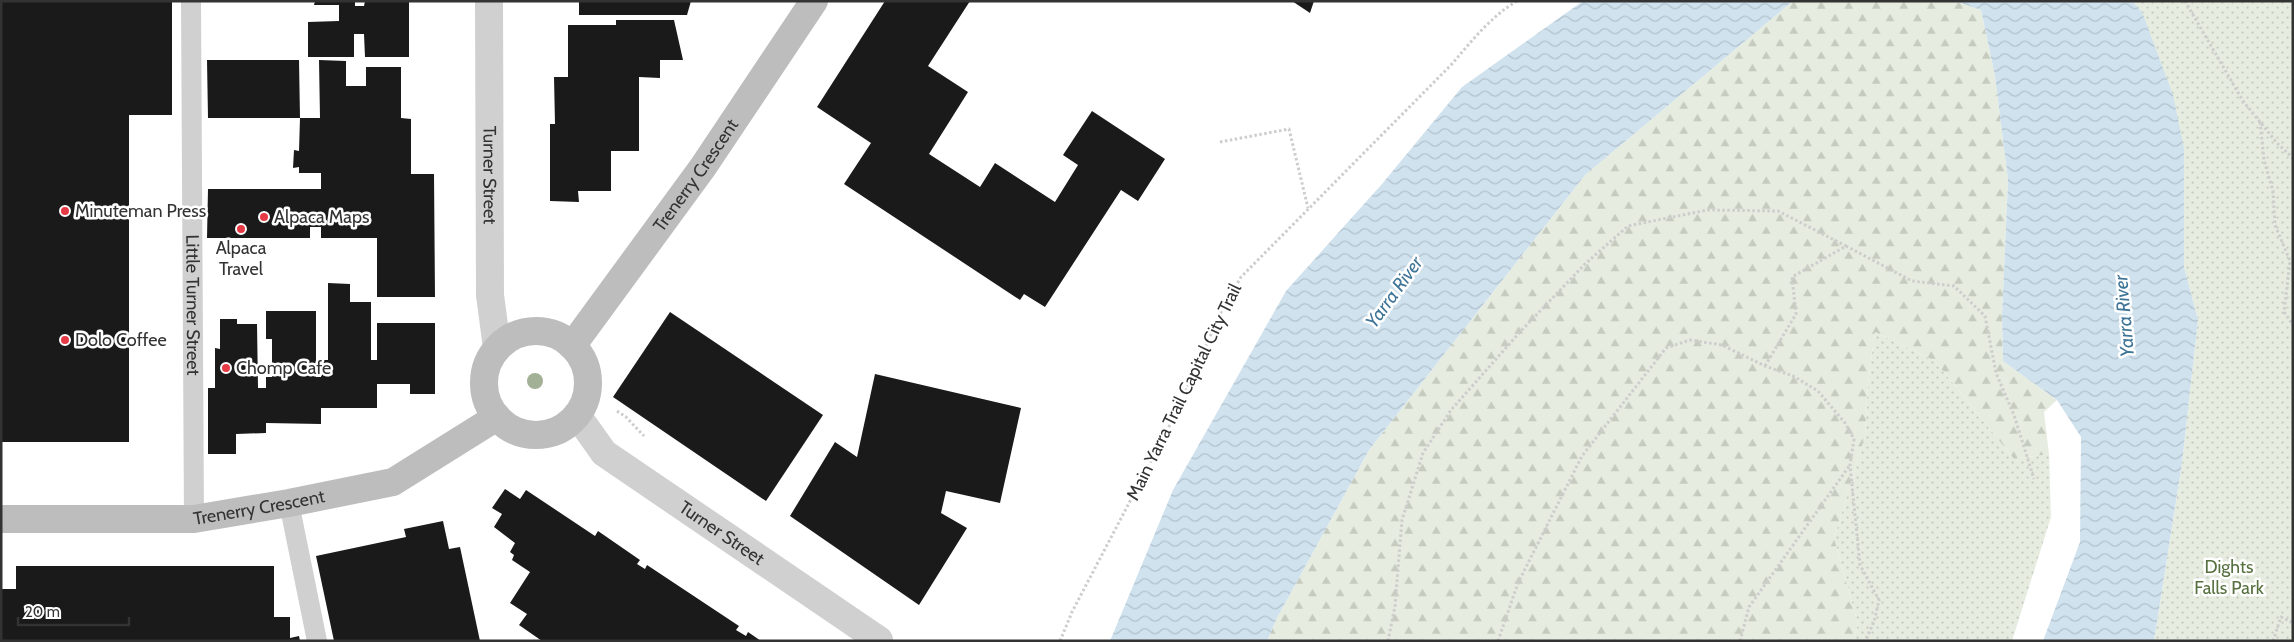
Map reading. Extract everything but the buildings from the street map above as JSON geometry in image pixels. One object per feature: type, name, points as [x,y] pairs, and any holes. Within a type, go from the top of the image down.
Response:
[{"type":"street","name":"Turner Street","points":[[489,1],[490,295],[496,348]]},
{"type":"street","name":"Trenerry Crescent","points":[[572,346],[703,168],[814,1]]},
{"type":"street","points":[[542,331],[558,336],[572,346],[581,358],[586,372],[588,387],[584,402],[576,415],[566,425],[552,432],[537,435],[522,433],[509,427],[497,417],[488,404],[484,390],[484,375],[489,360],[496,348],[518,334],[542,331]]},
{"type":"street","name":"Turner Street","points":[[576,415],[604,453],[879,640]]},
{"type":"street","name":"Trenerry Crescent","points":[[1,519],[194,519],[289,503],[393,482],[497,417]]},
{"type":"lane","name":"Little Turner Street","points":[[191,1],[194,519]]},
{"type":"lane","points":[[289,503],[317,641]]},
{"type":"path","name":"Main Yarra Trail Capital City Trail","points":[[1060,641],[1072,612],[1173,419],[1222,310],[1241,277],[1451,65],[1502,10],[1517,1]]},
{"type":"path","points":[[2185,1],[2243,101],[2277,143],[2293,158]]},
{"type":"path","points":[[2260,122],[2264,160],[2273,191],[2276,225],[2290,261],[2284,312],[2293,325]]},
{"type":"path","points":[[1220,142],[1289,129],[1308,208]]},
{"type":"path","points":[[1388,641],[1395,606],[1402,520],[1423,453],[1451,410],[1520,332],[1585,264],[1628,226],[1707,210],[1778,211],[1912,281],[1954,286],[1986,316],[1996,373],[2014,415],[2034,479]]},
{"type":"path","points":[[1765,366],[1796,314],[1792,277],[1846,246]]},
{"type":"path","points":[[1498,641],[1518,583],[1582,456],[1666,348],[1690,340],[1722,345],[1765,366],[1794,376],[1818,391],[1846,423],[1854,439],[1850,466],[1860,565],[1879,600],[1874,622],[1865,641]]},
{"type":"path","points":[[616,410],[626,417],[644,436]]},
{"type":"path","points":[[1740,641],[1749,607],[1850,466]]},
{"type":"path","points":[[2273,641],[2281,617],[2293,623]]},
{"type":"green space","points":[[1793,1],[1955,1],[1981,10],[1995,76],[2008,180],[2002,316],[2003,361],[2057,400],[2044,412],[2049,454],[2014,459],[1935,361],[1875,332],[1868,382],[1865,436],[1834,538],[1858,624],[1853,641],[1267,641],[1277,618],[1369,450],[1585,175]]},
{"type":"green space","name":"Dights Falls Park","points":[[2132,1],[2293,1],[2293,641],[2154,641],[2182,463],[2198,320],[2184,267],[2184,148]]},
{"type":"green space","points":[[1875,332],[1935,361],[2014,459],[2049,454],[2051,517],[2012,641],[1853,641],[1858,624],[1834,538],[1865,436],[1868,382]]},
{"type":"water","name":"Yarra River","points":[[1583,1],[1793,1],[1585,175],[1369,450],[1277,618],[1267,641],[1110,641],[1173,490],[1286,291],[1382,184],[1462,87]]},
{"type":"water","name":"Yarra River","points":[[1955,1],[2132,1],[2142,12],[2173,95],[2184,148],[2184,267],[2198,320],[2182,463],[2154,641],[2043,641],[2080,542],[2081,437],[2057,400],[2003,361],[2002,316],[2008,180],[1995,76],[1981,10]]},
{"type":"place","name":"Minuteman Press","points":[[65,211]]},
{"type":"place","name":"Alpaca Maps","points":[[264,217]]},
{"type":"place","name":"Alpaca Travel","points":[[241,229]]},
{"type":"place","name":"Dolo Coffee","points":[[65,340]]},
{"type":"place","name":"Chomp Cafe","points":[[226,368]]}]
